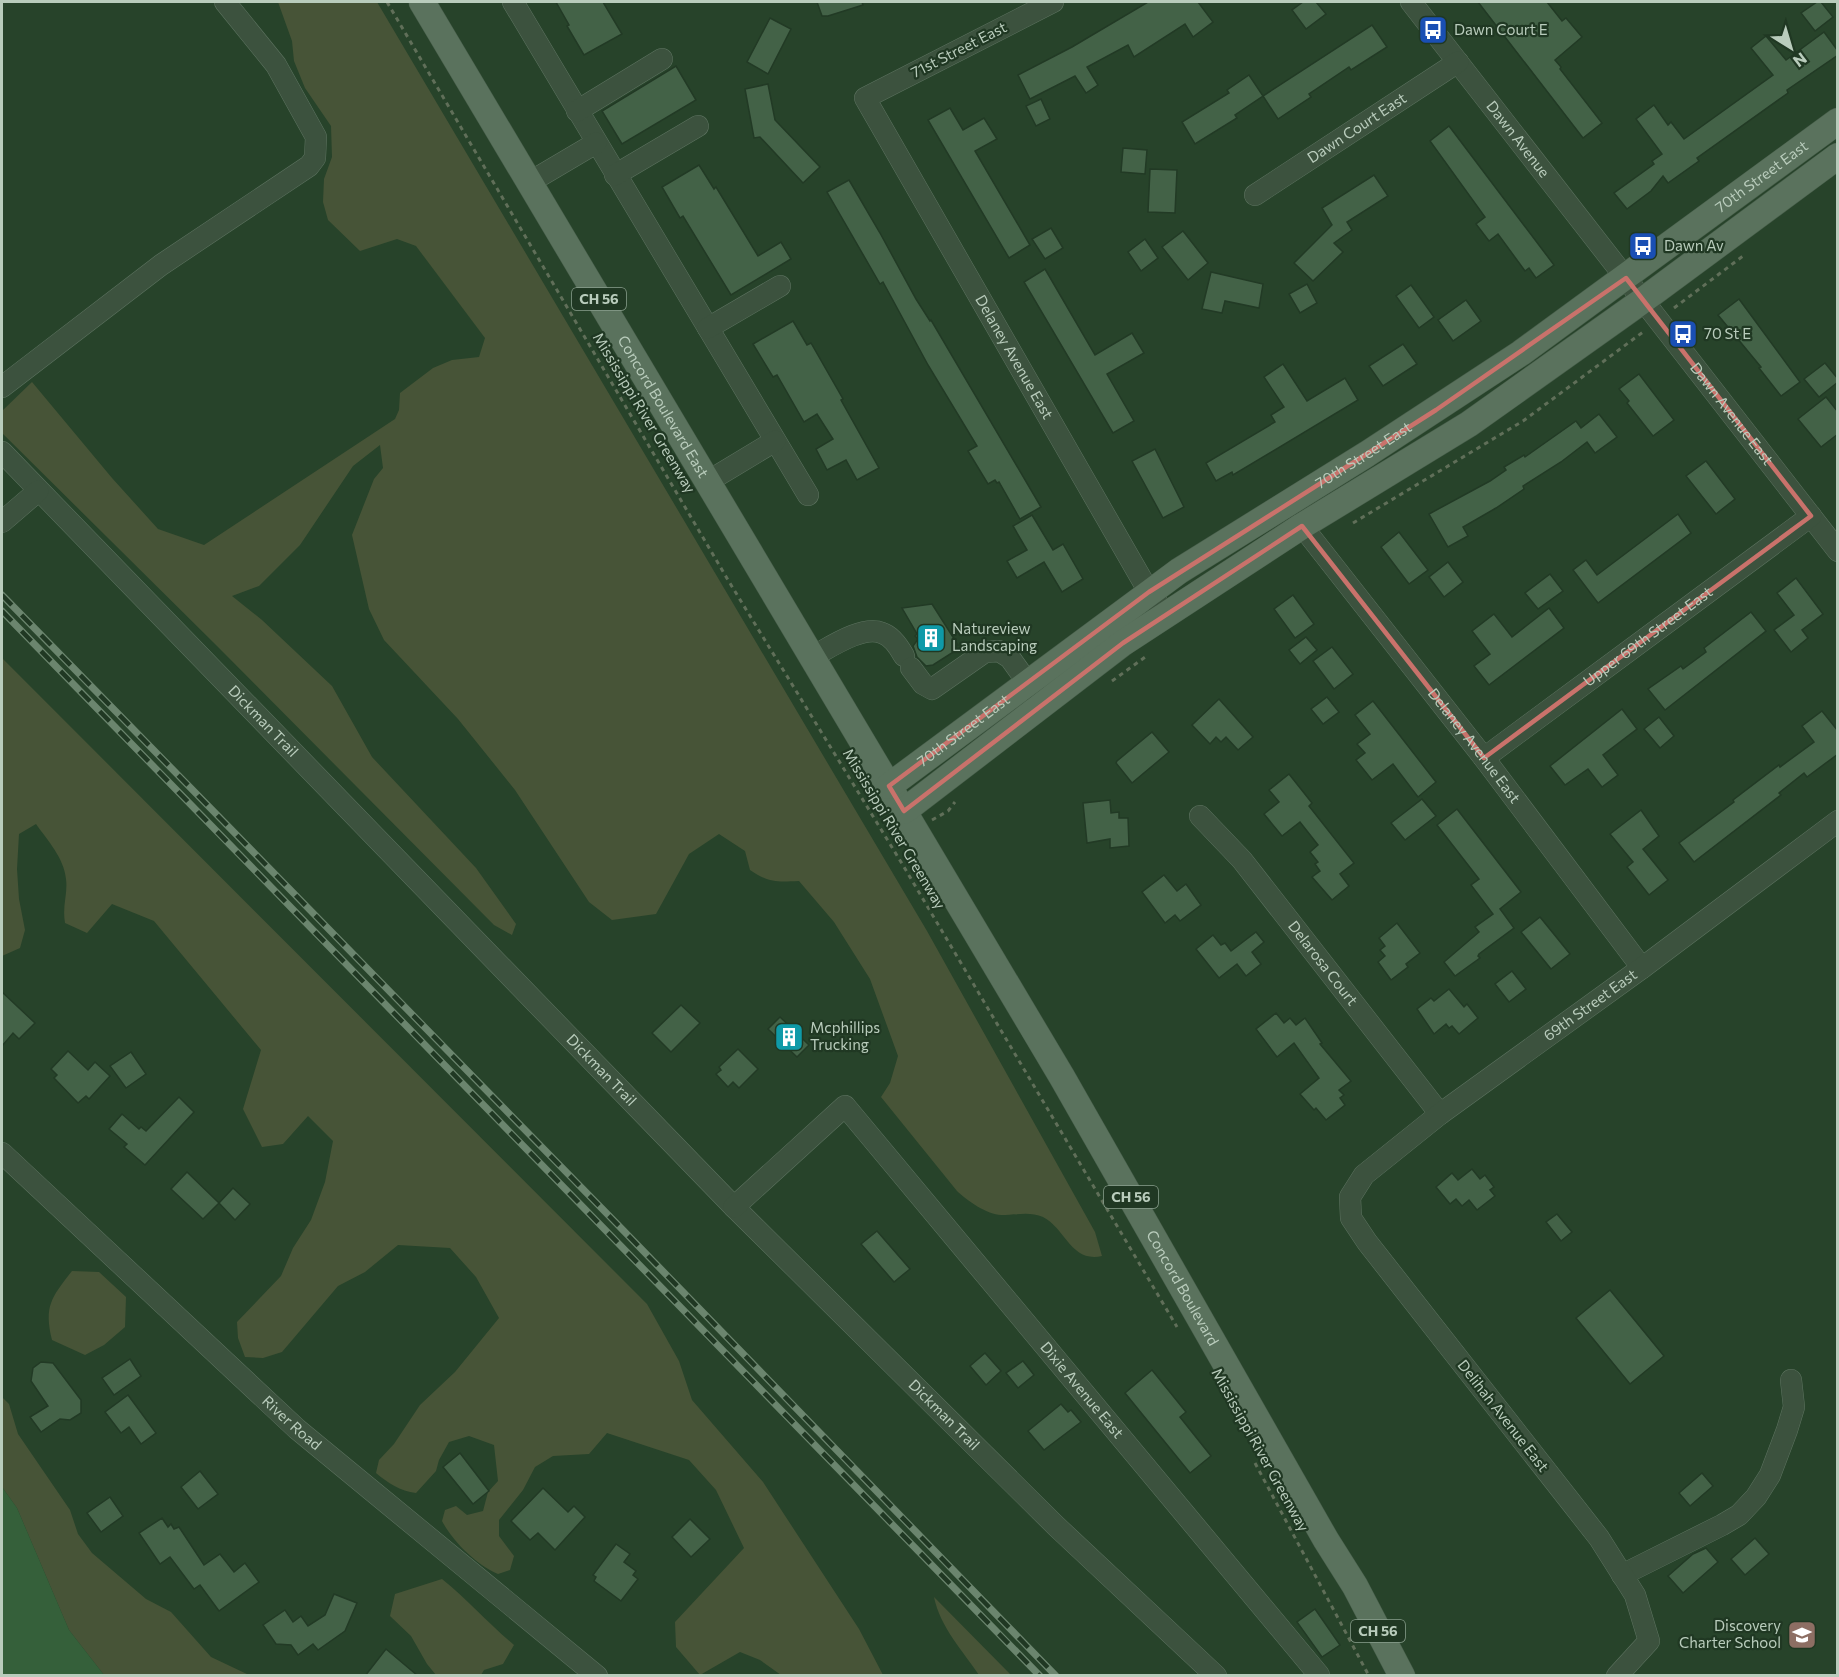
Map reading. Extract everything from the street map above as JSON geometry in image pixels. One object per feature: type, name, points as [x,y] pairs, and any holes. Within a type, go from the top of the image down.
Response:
[{"type":"main road","name":"Concord Boulevard East","points":[[422,2],[909,820]]},
{"type":"main road","name":"70th Street East","points":[[889,786],[1149,592],[1436,410],[1521,353],[1838,121]]},
{"type":"main road","name":"70th Street East","points":[[909,820],[1043,704],[1123,643],[1302,526],[1469,424],[1642,301],[1838,156]]},
{"type":"main road","name":"Concord Boulevard","points":[[909,820],[1074,1098],[1326,1540],[1355,1586],[1402,1676]]},
{"type":"street","points":[[2,387],[161,264],[309,166],[315,158],[316,136],[276,65],[225,2]]},
{"type":"street","points":[[513,2],[808,495]]},
{"type":"street","name":"71st Street East","points":[[865,98],[1053,2]]},
{"type":"street","name":"Dawn Avenue","points":[[1411,2],[1626,278]]},
{"type":"street","points":[[577,111],[662,59]]},
{"type":"street","name":"Dawn Court East","points":[[1256,195],[1458,62]]},
{"type":"street","name":"Delaney Avenue East","points":[[865,98],[1149,592],[1165,614]]},
{"type":"street","points":[[615,175],[698,126]]},
{"type":"street","points":[[530,182],[596,143]]},
{"type":"street","name":"Dawn Avenue East","points":[[1626,278],[1838,551]]},
{"type":"street","points":[[708,328],[780,286]]},
{"type":"street","points":[[707,482],[775,441]]},
{"type":"street","name":"Dickman Trail","points":[[2,452],[734,1207],[1056,1526],[1216,1676]]},
{"type":"street","points":[[2,522],[38,491]]},
{"type":"street","name":"Upper 69th Street East","points":[[1484,758],[1811,516]]},
{"type":"street","name":"Delaney Avenue East","points":[[1302,526],[1484,758],[1642,968]]},
{"type":"street","points":[[812,657],[841,640],[870,631],[883,633],[896,644],[923,684],[932,689],[985,652],[999,651],[1010,658],[1043,704]]},
{"type":"street","name":"Delarosa Court","points":[[1200,816],[1242,860],[1440,1114]]},
{"type":"street","name":"69th Street East","points":[[1350,1197],[1365,1175],[1440,1114],[1642,968],[1838,821]]},
{"type":"street","name":"Dixie Avenue East","points":[[734,1207],[845,1106],[1319,1675]]},
{"type":"street","name":"River Road","points":[[2,1153],[297,1429],[597,1676]]},
{"type":"street","name":"Delihah Avenue East","points":[[1350,1197],[1351,1218],[1367,1242],[1599,1538],[1635,1595],[1649,1641],[1617,1676]]},
{"type":"street","points":[[1622,1575],[1722,1525],[1739,1515],[1756,1497],[1770,1475],[1794,1407],[1791,1380]]},
{"type":"path","name":"Mississippi River Greenway","points":[[387,2],[728,580],[891,847],[1180,1332]]},
{"type":"path","points":[[1346,527],[1522,421],[1743,256]]},
{"type":"path","points":[[1113,681],[1150,654]]},
{"type":"path","points":[[891,847],[909,820],[948,811],[955,801]]},
{"type":"path","name":"Mississippi River Greenway","points":[[1251,1456],[1369,1676]]},
{"type":"highlighted area","points":[[1626,278],[1811,516],[1484,758],[1302,526],[1123,643],[904,811],[889,786],[1149,592],[1436,410]]},
{"type":"shaded area","points":[[278,2],[377,2],[927,931],[1095,1232],[1102,1256],[1083,1255],[1051,1222],[1043,1217],[1028,1214],[996,1214],[966,1199],[881,1097],[890,1083],[898,1056],[870,979],[834,922],[799,881],[773,881],[750,870],[745,851],[719,834],[689,854],[656,914],[612,920],[589,902],[515,790],[458,719],[384,640],[369,609],[352,535],[374,479],[383,468],[380,445],[353,466],[300,545],[259,586],[232,596],[262,620],[332,686],[372,757],[476,868],[516,924],[512,935],[494,925],[2,433],[2,411],[32,382],[158,529],[204,545],[395,419],[399,410],[400,393],[433,368],[452,360],[479,357],[485,338],[416,246],[397,239],[360,251],[328,220],[323,202],[324,179],[332,157],[331,126],[305,88],[294,61],[292,41]]},
{"type":"shaded area","points":[[2,658],[647,1304],[679,1361],[692,1400],[763,1482],[859,1629],[883,1675],[781,1675],[760,1660],[740,1652],[700,1675],[676,1647],[675,1622],[744,1548],[716,1490],[689,1460],[607,1433],[589,1454],[553,1456],[535,1467],[523,1490],[499,1520],[499,1536],[514,1556],[510,1570],[498,1574],[466,1552],[452,1537],[442,1521],[445,1510],[456,1506],[467,1515],[483,1511],[488,1492],[498,1481],[494,1445],[469,1436],[449,1442],[436,1471],[416,1493],[394,1486],[376,1473],[379,1460],[394,1444],[420,1405],[455,1372],[499,1318],[476,1277],[450,1248],[398,1245],[365,1272],[338,1286],[282,1352],[263,1358],[245,1357],[238,1338],[237,1322],[281,1276],[293,1248],[311,1220],[325,1182],[333,1141],[308,1116],[283,1144],[262,1147],[243,1109],[261,1050],[154,921],[112,904],[87,933],[65,923],[65,871],[55,850],[36,824],[19,834],[17,869],[19,899],[25,930],[20,948],[2,956]]},
{"type":"shaded area","points":[[72,1271],[99,1272],[126,1297],[125,1327],[104,1345],[85,1355],[52,1340],[50,1328],[51,1303]]},
{"type":"shaded area","points":[[2,1397],[9,1404],[18,1434],[70,1510],[78,1534],[92,1553],[146,1599],[171,1612],[211,1657],[249,1675],[104,1675],[69,1630],[17,1508],[2,1487]]},
{"type":"shaded area","points":[[2,1487],[17,1508],[69,1630],[104,1675],[2,1675]]},
{"type":"shaded area","points":[[442,1579],[514,1645],[503,1664],[484,1670],[481,1675],[436,1675],[411,1636],[390,1616],[395,1594]]},
{"type":"shaded area","points":[[934,1597],[1011,1675],[979,1675],[947,1629]]},
{"type":"building","points":[[556,2],[603,2],[622,34],[584,55]]},
{"type":"building","points":[[817,2],[862,2],[863,5],[822,16]]},
{"type":"building","points":[[1148,2],[1198,2],[1213,22],[1193,37],[1185,24],[1134,57],[1128,45],[1087,67],[1098,85],[1086,93],[1075,76],[1030,99],[1018,75],[1072,47]]},
{"type":"building","points":[[1303,2],[1316,2],[1326,14],[1306,29],[1292,10]]},
{"type":"building","points":[[1478,2],[1547,2],[1562,21],[1566,18],[1582,37],[1555,60],[1602,123],[1583,138]]},
{"type":"building","points":[[1817,2],[1821,2],[1833,17],[1815,31],[1801,13]]},
{"type":"building","points":[[770,18],[791,29],[768,74],[747,62]]},
{"type":"building","points":[[1372,25],[1387,47],[1351,70],[1349,67],[1309,94],[1311,97],[1278,119],[1263,96]]},
{"type":"building","points":[[1824,32],[1838,51],[1838,55],[1787,90],[1788,93],[1697,158],[1699,161],[1668,183],[1663,176],[1651,191],[1627,209],[1614,193],[1654,164],[1652,161],[1662,154],[1636,119],[1654,105],[1668,125],[1671,122],[1684,139],[1773,75],[1751,48],[1766,36],[1786,60]]},
{"type":"building","points":[[676,66],[696,100],[622,144],[602,111]]},
{"type":"building","points":[[1249,75],[1263,96],[1235,115],[1237,118],[1195,144],[1182,122],[1229,93],[1227,90]]},
{"type":"building","points":[[768,84],[775,120],[820,167],[803,183],[760,137],[754,138],[745,89]]},
{"type":"building","points":[[1041,99],[1050,119],[1036,126],[1026,106]]},
{"type":"building","points":[[950,108],[963,130],[984,118],[997,139],[975,151],[1030,245],[1009,258],[928,120]]},
{"type":"building","points":[[1449,126],[1554,265],[1536,278],[1529,268],[1525,271],[1498,234],[1489,241],[1476,224],[1485,217],[1430,141]]},
{"type":"building","points":[[1123,148],[1147,150],[1145,174],[1121,172]]},
{"type":"building","points":[[699,165],[714,189],[716,187],[758,256],[781,242],[791,259],[731,295],[683,216],[680,218],[662,187]]},
{"type":"building","points":[[1150,169],[1177,170],[1175,213],[1148,212]]},
{"type":"building","points":[[1374,175],[1388,196],[1347,222],[1352,230],[1334,243],[1343,252],[1313,281],[1294,263],[1332,225],[1322,208]]},
{"type":"building","points":[[849,180],[916,299],[931,320],[1041,507],[1020,519],[999,482],[995,480],[988,484],[968,451],[977,446],[928,365],[883,282],[880,284],[827,192]]},
{"type":"building","points":[[1051,228],[1063,248],[1045,259],[1032,239]]},
{"type":"building","points":[[1183,231],[1208,263],[1188,280],[1162,247]]},
{"type":"building","points":[[1145,239],[1158,258],[1141,271],[1128,252]]},
{"type":"building","points":[[1045,269],[1095,355],[1132,333],[1144,353],[1107,374],[1134,421],[1113,433],[1024,282]]},
{"type":"building","points":[[1211,272],[1263,284],[1259,308],[1225,301],[1222,313],[1202,309]]},
{"type":"building","points":[[1307,284],[1317,303],[1300,313],[1289,294]]},
{"type":"building","points":[[1411,285],[1434,317],[1419,328],[1396,296]]},
{"type":"building","points":[[1739,299],[1800,382],[1781,396],[1759,368],[1761,367],[1718,315]]},
{"type":"building","points":[[1466,300],[1481,321],[1453,341],[1438,320]]},
{"type":"building","points":[[793,321],[807,345],[811,343],[879,468],[857,480],[846,460],[827,470],[816,449],[833,439],[817,414],[804,422],[777,375],[773,377],[753,344]]},
{"type":"building","points":[[1403,344],[1417,364],[1383,386],[1369,366]]},
{"type":"building","points":[[1825,363],[1838,382],[1819,397],[1804,379]]},
{"type":"building","points":[[1283,364],[1307,401],[1345,378],[1358,400],[1233,475],[1232,472],[1216,481],[1206,463],[1275,422],[1271,415],[1284,407],[1264,377]]},
{"type":"building","points":[[1639,374],[1674,420],[1653,436],[1619,389]]},
{"type":"building","points":[[1826,397],[1838,412],[1838,434],[1821,447],[1798,419]]},
{"type":"building","points":[[1599,414],[1617,437],[1595,453],[1587,442],[1523,486],[1524,489],[1463,527],[1468,536],[1448,547],[1429,514],[1490,481],[1506,470],[1504,467],[1524,455],[1525,457],[1576,421],[1581,428]]},
{"type":"building","points":[[1155,449],[1184,507],[1163,518],[1132,461]]},
{"type":"building","points":[[1706,461],[1735,499],[1716,514],[1686,476]]},
{"type":"building","points":[[1678,514],[1691,533],[1598,603],[1573,570],[1586,560],[1597,575]]},
{"type":"building","points":[[1032,515],[1053,550],[1063,544],[1083,579],[1062,592],[1044,562],[1017,578],[1007,561],[1027,550],[1013,526]]},
{"type":"building","points":[[1399,532],[1428,570],[1409,584],[1381,547]]},
{"type":"building","points":[[1448,562],[1463,582],[1444,597],[1429,577]]},
{"type":"building","points":[[1550,574],[1563,591],[1538,609],[1525,593]]},
{"type":"building","points":[[1796,578],[1823,614],[1802,630],[1808,638],[1791,652],[1774,630],[1794,615],[1777,593]]},
{"type":"building","points":[[1293,595],[1314,624],[1295,638],[1274,609]]},
{"type":"building","name":"Natureview Landscaping","points":[[932,604],[958,645],[953,648],[955,651],[933,665],[926,666],[917,657],[913,646],[918,639],[915,636],[917,634],[902,608]]},
{"type":"building","points":[[1549,608],[1564,628],[1489,685],[1474,666],[1490,654],[1472,631],[1494,614],[1512,637]]},
{"type":"building","points":[[1751,612],[1766,631],[1665,710],[1648,689],[1681,666],[1683,669],[1706,652],[1704,648]]},
{"type":"building","points":[[1306,637],[1317,650],[1300,664],[1289,650]]},
{"type":"building","points":[[1332,647],[1353,674],[1334,689],[1313,661]]},
{"type":"building","points":[[1327,697],[1339,712],[1323,724],[1311,709]]},
{"type":"building","points":[[1219,699],[1253,737],[1238,750],[1226,737],[1221,742],[1216,737],[1210,744],[1192,725]]},
{"type":"building","points":[[1373,701],[1436,782],[1418,797],[1393,764],[1372,780],[1356,760],[1365,753],[1357,744],[1370,734],[1355,715]]},
{"type":"building","points":[[1622,709],[1637,729],[1603,755],[1618,775],[1602,787],[1588,769],[1565,785],[1550,766]]},
{"type":"building","points":[[1822,711],[1838,731],[1838,754],[1807,777],[1804,773],[1779,793],[1781,795],[1694,862],[1679,843],[1779,765],[1780,767],[1814,742],[1802,726]]},
{"type":"building","points":[[1659,717],[1674,736],[1660,748],[1644,729]]},
{"type":"building","points":[[1152,732],[1169,752],[1132,783],[1116,763]]},
{"type":"building","points":[[1289,774],[1312,803],[1309,806],[1354,863],[1340,874],[1349,886],[1332,900],[1312,877],[1320,871],[1315,864],[1318,862],[1310,852],[1318,845],[1300,822],[1282,836],[1264,814],[1279,802],[1269,790]]},
{"type":"building","points":[[1422,799],[1436,816],[1405,840],[1391,823]]},
{"type":"building","points":[[1110,800],[1111,813],[1119,812],[1119,818],[1128,818],[1129,846],[1110,848],[1110,839],[1087,843],[1083,803]]},
{"type":"building","points":[[1457,809],[1521,892],[1500,909],[1514,928],[1479,954],[1480,958],[1455,976],[1444,962],[1479,932],[1475,927],[1493,914],[1471,885],[1479,879],[1437,825]]},
{"type":"building","points":[[1641,810],[1659,836],[1643,849],[1668,880],[1649,895],[1627,867],[1633,862],[1610,834]]},
{"type":"building","points":[[1164,875],[1177,891],[1186,884],[1201,905],[1180,921],[1175,915],[1165,923],[1142,892]]},
{"type":"building","points":[[1540,917],[1570,954],[1551,969],[1521,932]]},
{"type":"building","points":[[1397,923],[1420,953],[1406,964],[1408,967],[1391,980],[1378,962],[1385,956],[1380,950],[1385,946],[1379,938]]},
{"type":"building","points":[[1256,932],[1264,942],[1252,952],[1261,964],[1246,976],[1237,964],[1219,978],[1196,949],[1213,935],[1221,945],[1225,943],[1231,951]]},
{"type":"building","points":[[1512,971],[1526,989],[1509,1002],[1495,984]]},
{"type":"building","points":[[1449,989],[1464,1007],[1467,1004],[1478,1018],[1459,1034],[1452,1026],[1449,1028],[1446,1024],[1434,1034],[1417,1009],[1431,998],[1434,1001]]},
{"type":"building","points":[[2,992],[35,1023],[19,1039],[13,1033],[2,1046]]},
{"type":"building","points":[[681,1005],[700,1023],[671,1052],[652,1033]]},
{"type":"building","points":[[1276,1013],[1284,1023],[1290,1018],[1296,1025],[1305,1018],[1322,1043],[1320,1044],[1351,1081],[1339,1090],[1344,1095],[1340,1098],[1345,1105],[1326,1120],[1300,1094],[1319,1078],[1294,1043],[1277,1057],[1256,1029]]},
{"type":"building","name":"Mcphillips Trucking","points":[[780,1017],[809,1045],[797,1057],[768,1029]]},
{"type":"building","points":[[738,1049],[758,1069],[739,1088],[733,1082],[728,1087],[716,1074],[721,1070],[719,1067]]},
{"type":"building","points":[[68,1051],[88,1070],[95,1062],[110,1076],[89,1099],[86,1096],[78,1103],[54,1078],[57,1075],[51,1069]]},
{"type":"building","points":[[131,1052],[146,1074],[126,1088],[110,1066]]},
{"type":"building","points":[[179,1097],[194,1112],[145,1165],[124,1147],[127,1144],[109,1129],[122,1114],[139,1129],[141,1127],[146,1131]]},
{"type":"building","points":[[1472,1169],[1480,1179],[1485,1175],[1494,1187],[1490,1190],[1495,1196],[1477,1210],[1469,1200],[1462,1206],[1456,1199],[1450,1204],[1436,1187],[1452,1173],[1458,1180]]},
{"type":"building","points":[[187,1172],[219,1203],[203,1219],[171,1189]]},
{"type":"building","points":[[233,1188],[250,1204],[235,1220],[219,1203]]},
{"type":"building","points":[[1557,1214],[1572,1232],[1561,1241],[1546,1222]]},
{"type":"building","points":[[877,1231],[910,1269],[894,1282],[861,1244]]},
{"type":"building","points":[[1610,1290],[1664,1356],[1630,1384],[1576,1318]]},
{"type":"building","points":[[985,1353],[1001,1371],[986,1385],[970,1366]]},
{"type":"building","points":[[130,1359],[141,1376],[114,1395],[102,1378]]},
{"type":"building","points":[[1023,1361],[1034,1375],[1018,1388],[1006,1373]]},
{"type":"building","points":[[41,1362],[53,1363],[81,1400],[81,1413],[70,1420],[60,1419],[41,1432],[30,1417],[48,1406],[31,1381],[33,1368]]},
{"type":"building","points":[[1152,1370],[1186,1412],[1180,1417],[1211,1456],[1190,1473],[1125,1393]]},
{"type":"building","points":[[128,1395],[156,1433],[141,1444],[129,1427],[121,1433],[105,1412]]},
{"type":"building","points":[[1061,1404],[1068,1412],[1071,1410],[1081,1422],[1044,1450],[1028,1431]]},
{"type":"building","points":[[460,1453],[489,1491],[473,1504],[443,1467]]},
{"type":"building","points":[[200,1471],[218,1494],[198,1509],[181,1487]]},
{"type":"building","points":[[1702,1473],[1713,1486],[1690,1506],[1679,1493]]},
{"type":"building","points":[[543,1488],[568,1512],[574,1506],[585,1517],[555,1550],[538,1533],[530,1540],[511,1521]]},
{"type":"building","points":[[110,1497],[123,1516],[101,1532],[87,1513]]},
{"type":"building","points":[[162,1518],[168,1527],[171,1524],[174,1529],[179,1527],[204,1565],[220,1554],[234,1572],[245,1563],[259,1582],[219,1611],[200,1585],[194,1589],[170,1557],[160,1564],[139,1533]]},
{"type":"building","points":[[690,1519],[710,1539],[691,1557],[672,1537]]},
{"type":"building","points":[[1755,1538],[1769,1554],[1745,1575],[1731,1559]]},
{"type":"building","points":[[616,1544],[630,1554],[624,1562],[636,1571],[633,1575],[638,1579],[621,1601],[594,1581],[596,1577],[593,1575]]},
{"type":"building","points":[[1706,1548],[1718,1562],[1683,1593],[1668,1576],[1693,1554]]},
{"type":"building","points":[[334,1594],[357,1603],[345,1631],[318,1650],[313,1644],[298,1655],[291,1645],[276,1644],[263,1625],[285,1610],[293,1622],[301,1616],[308,1626],[325,1615]]},
{"type":"building","points":[[1315,1609],[1340,1645],[1322,1657],[1297,1622]]},
{"type":"building","points":[[386,1649],[418,1676],[365,1676]]},
{"type":"railway","points":[[2,595],[1056,1676]]},
{"type":"railway","points":[[2,611],[1040,1676]]},
{"type":"place","name":"Dawn Court E","points":[[1433,30]]},
{"type":"place","name":"Dawn Av","points":[[1643,246]]},
{"type":"place","name":"70 St E","points":[[1683,334]]},
{"type":"place","name":"Natureview Landscaping","points":[[931,638]]},
{"type":"place","name":"Mcphillips Trucking","points":[[789,1037]]},
{"type":"place","name":"Discovery Charter School","points":[[1802,1635]]}]
